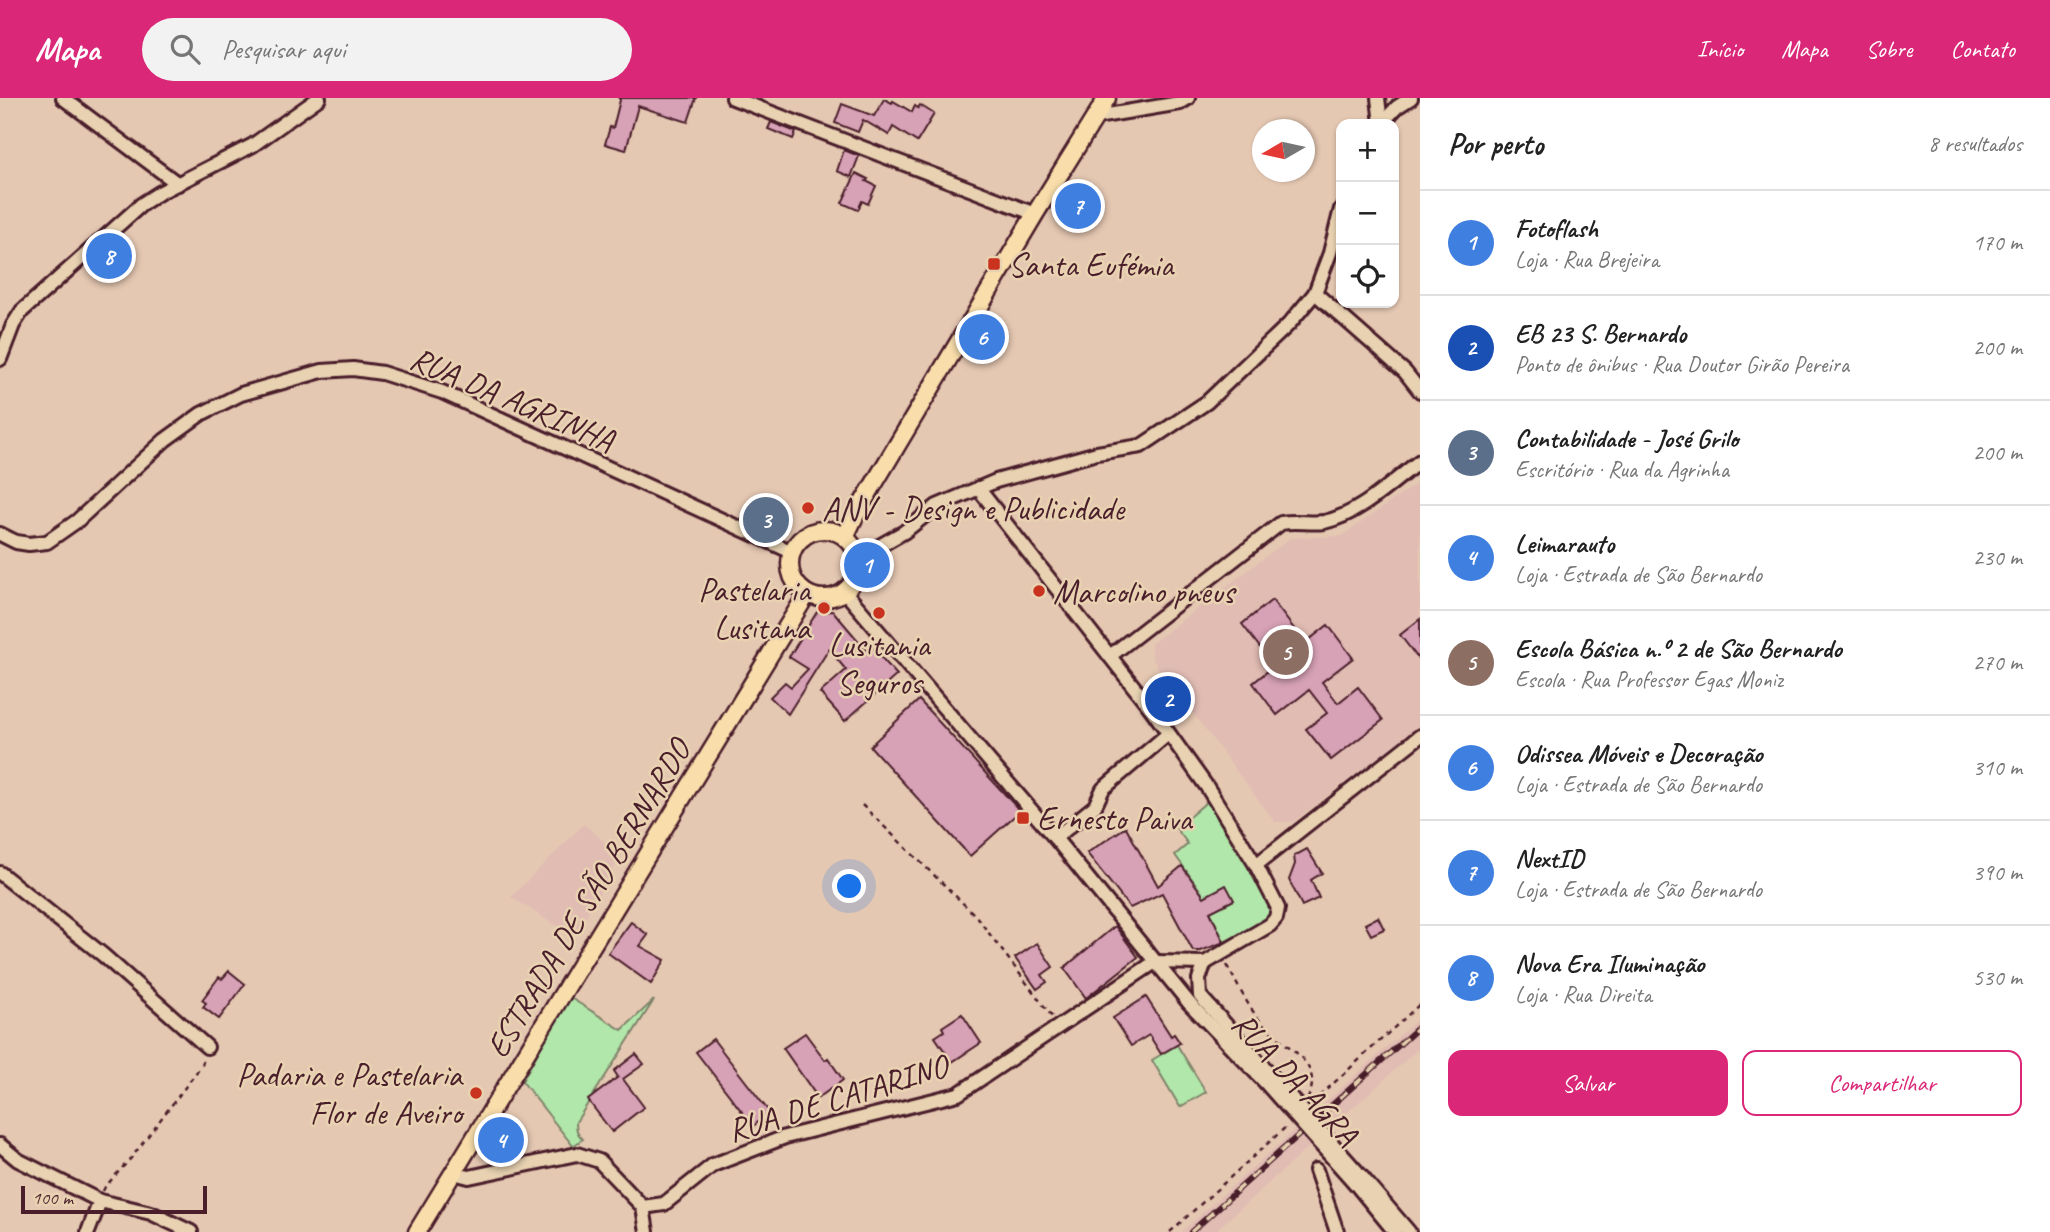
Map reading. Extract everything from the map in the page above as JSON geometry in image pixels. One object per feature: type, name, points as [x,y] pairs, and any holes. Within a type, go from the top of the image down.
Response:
[{"type":"main road","points":[[845,537],[856,514],[1035,214],[1107,98]]},
{"type":"main road","points":[[825,530],[845,537],[858,558],[856,577],[845,592],[827,599],[816,598],[799,589],[790,572],[792,552],[797,543],[814,531],[825,530]]},
{"type":"main road","name":"ESTRADA DE SÃO BERNARDO","points":[[417,1232],[807,594]]},
{"type":"street","points":[[63,98],[178,184]]},
{"type":"street","points":[[0,359],[13,325],[22,311],[142,204],[253,145],[319,98]]},
{"type":"street","points":[[733,98],[1035,214]]},
{"type":"street","points":[[1096,117],[1180,103],[1188,98]]},
{"type":"street","points":[[1378,98],[1380,119]]},
{"type":"street","points":[[1386,119],[1411,98]]},
{"type":"street","points":[[858,558],[904,531],[937,506],[996,481],[1097,453],[1141,446],[1207,402],[1289,324],[1315,293],[1336,229]]},
{"type":"street","points":[[1315,293],[1405,372],[1420,391]]},
{"type":"street","name":"RUA DA AGRINHA","points":[[0,534],[16,542],[47,542],[77,521],[165,440],[201,414],[241,394],[322,371],[352,369],[382,373],[442,391],[792,552]]},
{"type":"street","points":[[1110,656],[1282,523],[1291,521],[1310,524],[1353,512],[1420,461]]},
{"type":"street","points":[[978,488],[1110,656],[1207,787],[1256,865],[1278,908],[1276,918],[1270,925],[1205,963],[1155,962]]},
{"type":"street","name":"RUA DA AGRA","points":[[845,592],[1055,838],[1189,1003],[1268,1079]]},
{"type":"street","points":[[1055,838],[1096,806],[1103,789],[1168,734]]},
{"type":"street","points":[[1256,865],[1420,736]]},
{"type":"street","points":[[0,873],[103,955],[207,1047]]},
{"type":"street","name":"RUA DE CATARINO","points":[[643,1207],[664,1204],[713,1165],[785,1137],[958,1094],[1155,962]]},
{"type":"street","name":"RUA DA AGRA","points":[[1205,963],[1199,979],[1200,996],[1268,1079],[1409,1232]]},
{"type":"street","points":[[0,1145],[18,1160],[104,1202],[151,1213],[191,1232]]},
{"type":"street","points":[[453,1173],[469,1177],[577,1154],[599,1161],[643,1207],[647,1232]]},
{"type":"street","name":"RUA DA AGRA","points":[[1316,1170],[1337,1232]]},
{"type":"street","name":"RUA DA AGRA","points":[[1358,1179],[1395,1232]]},
{"type":"street","points":[[88,1232],[104,1202]]},
{"type":"path","points":[[862,805],[976,916],[1060,1026]]},
{"type":"path","points":[[1220,953],[1261,1023],[1300,1055],[1310,1070],[1313,1088],[1307,1100]]},
{"type":"path","points":[[1312,1103],[1420,1004]]},
{"type":"path","points":[[104,1202],[105,1187],[132,1157],[202,1065],[207,1047]]},
{"type":"path","points":[[1170,1232],[1292,1121]]},
{"type":"shaded area","points":[[1420,481],[1420,725],[1293,822],[1275,822],[1152,659],[1151,644],[1290,538],[1342,536]]},
{"type":"shaded area","points":[[584,824],[621,856],[574,937],[511,897]]},
{"type":"shaded area","points":[[1420,1017],[1420,1047],[1375,1088],[1214,1232],[1181,1232]]},
{"type":"green space","points":[[1210,799],[1273,907],[1271,920],[1224,942],[1202,893],[1175,855],[1188,844],[1176,828]]},
{"type":"green space","points":[[569,997],[622,1030],[654,1000],[576,1122],[577,1132],[583,1139],[573,1146],[522,1081]]},
{"type":"green space","points":[[1177,1045],[1206,1092],[1180,1107],[1152,1060]]},
{"type":"building","points":[[619,98],[696,98],[688,122],[638,106],[626,150],[605,144],[610,127],[613,128]]},
{"type":"building","points":[[884,99],[912,112],[915,106],[918,108],[920,105],[934,114],[917,142],[893,127],[889,135],[863,120],[858,132],[835,123],[842,104],[874,116]]},
{"type":"building","points":[[771,122],[796,132],[793,139],[768,129]]},
{"type":"building","points":[[844,150],[859,156],[851,177],[837,171]]},
{"type":"building","points":[[856,173],[876,186],[868,204],[862,201],[858,210],[842,203]]},
{"type":"building","points":[[1070,193],[1096,214],[1090,221],[1064,201]]},
{"type":"building","points":[[1272,600],[1305,643],[1328,625],[1353,658],[1322,682],[1338,703],[1358,687],[1383,720],[1331,760],[1306,729],[1327,713],[1309,690],[1277,715],[1253,683],[1274,666],[1242,624]]},
{"type":"building","points":[[833,611],[867,651],[872,647],[897,675],[845,721],[820,693],[846,670],[829,649],[788,714],[770,697],[785,682],[791,687],[808,669],[789,657],[817,612]]},
{"type":"building","points":[[1420,619],[1420,661],[1400,635]]},
{"type":"building","points":[[919,700],[1020,811],[970,856],[870,746]]},
{"type":"building","points":[[1126,827],[1158,886],[1182,866],[1204,897],[1226,885],[1234,900],[1210,912],[1224,942],[1201,951],[1193,951],[1162,893],[1130,908],[1087,853]]},
{"type":"building","points":[[1307,849],[1322,873],[1311,880],[1319,898],[1302,906],[1289,880],[1295,864],[1294,856]]},
{"type":"building","points":[[1378,917],[1384,929],[1371,935],[1365,924]]},
{"type":"building","points":[[631,922],[648,935],[640,946],[665,960],[651,984],[608,953]]},
{"type":"building","points":[[1115,926],[1138,957],[1086,998],[1064,968]]},
{"type":"building","points":[[1037,943],[1053,967],[1042,975],[1047,982],[1037,989],[1015,958]]},
{"type":"building","points":[[229,971],[245,984],[219,1019],[203,1007],[206,1003],[202,1000],[219,977],[222,979]]},
{"type":"building","points":[[1146,997],[1171,1036],[1174,1034],[1180,1043],[1161,1054],[1149,1035],[1131,1046],[1113,1018]]},
{"type":"building","points":[[962,1014],[981,1043],[952,1062],[935,1037],[944,1031],[942,1027]]},
{"type":"building","points":[[805,1033],[825,1060],[828,1058],[843,1080],[818,1098],[783,1048]]},
{"type":"building","points":[[713,1039],[770,1113],[753,1126],[696,1052]]},
{"type":"building","points":[[636,1054],[644,1064],[623,1079],[644,1107],[612,1132],[588,1100],[618,1077],[614,1071]]},
{"type":"railway","points":[[1191,1232],[1420,1026]]},
{"type":"place","name":"NextID","points":[[1078,206]]},
{"type":"place","name":"Nova Era Iluminação","points":[[109,256]]},
{"type":"place","name":"Santa Eufémia","points":[[994,264]]},
{"type":"place","name":"Odissea Móveis e Decoração","points":[[982,337]]},
{"type":"place","name":"ANV - Design e Publicidade","points":[[808,508]]},
{"type":"place","name":"Contabilidade - José Grilo","points":[[766,520]]},
{"type":"place","name":"Fotoflash","points":[[867,565]]},
{"type":"place","name":"Marcolino pneus","points":[[1039,591]]},
{"type":"place","name":"Pastelaria Lusitana","points":[[824,608]]},
{"type":"place","name":"Lusitania Seguros","points":[[879,613]]},
{"type":"place","name":"Escola Básica n.º 2 de São Bernardo","points":[[1286,652]]},
{"type":"place","name":"EB 23 S. Bernardo","points":[[1168,699]]},
{"type":"place","name":"Ernesto Paiva","points":[[1023,818]]},
{"type":"place","name":"Padaria e Pastelaria Flor de Aveiro","points":[[476,1093]]},
{"type":"place","name":"Leimarauto","points":[[501,1140]]}]
